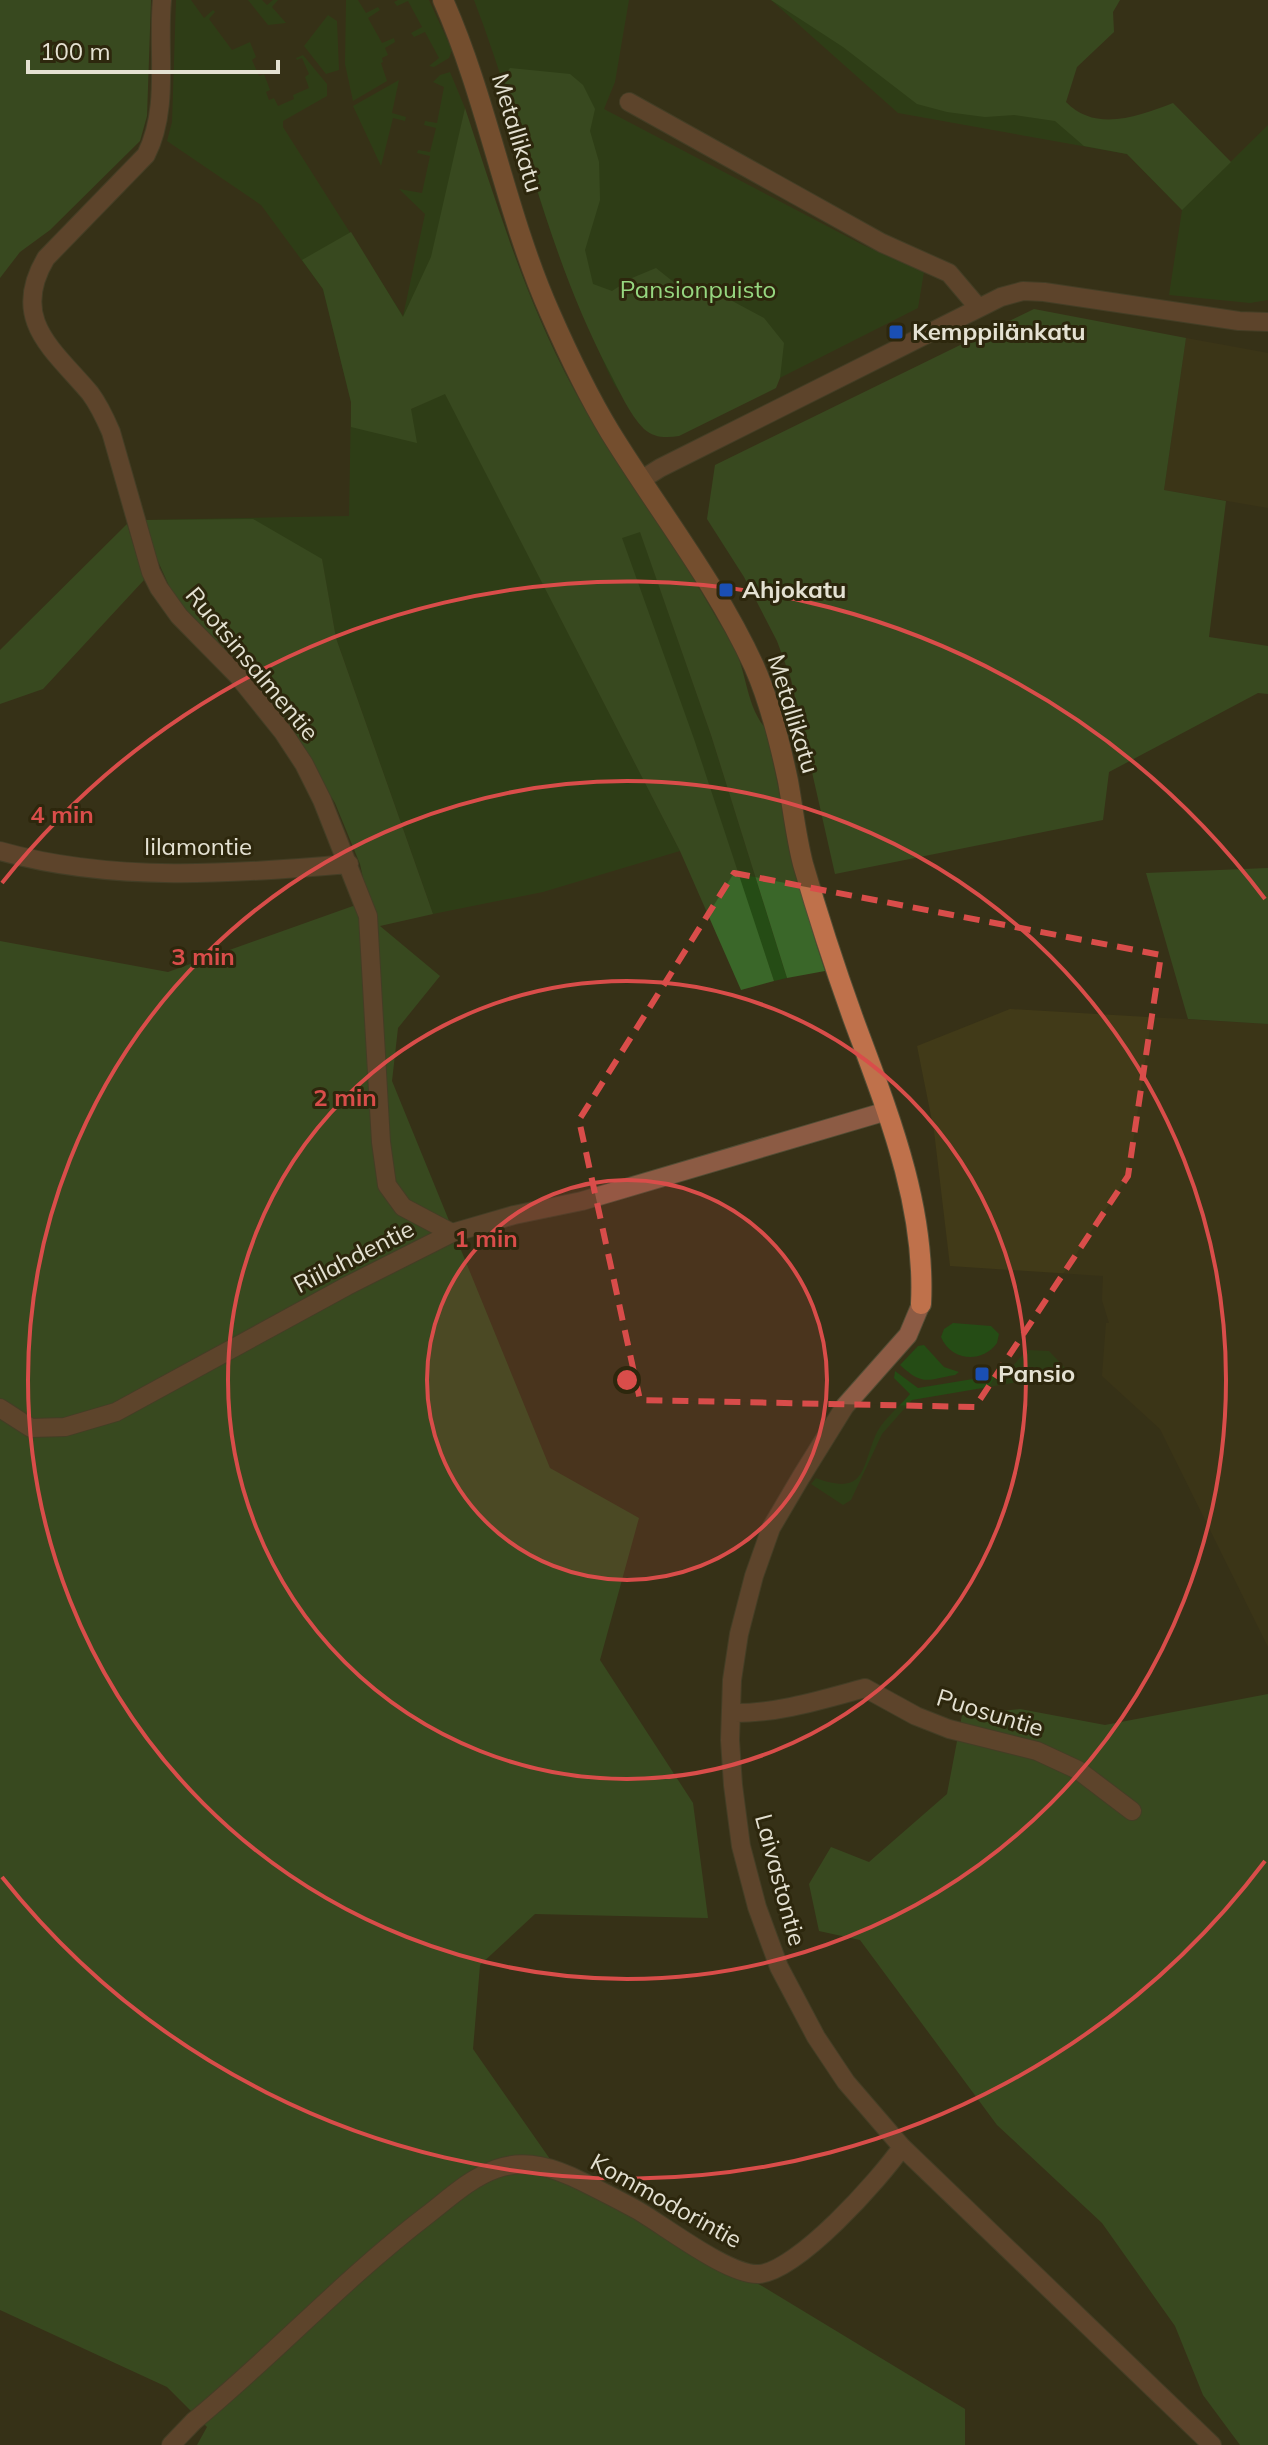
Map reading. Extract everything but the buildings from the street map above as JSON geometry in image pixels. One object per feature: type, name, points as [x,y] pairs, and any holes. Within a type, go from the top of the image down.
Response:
[{"type":"street","name":"Ruotsinsalmentie","points":[[162,0],[159,109],[152,142],[146,155],[46,258],[37,273],[33,308],[36,321],[48,348],[91,395],[104,416],[151,572],[159,588],[179,616],[238,676],[283,732],[304,764],[349,864],[368,916],[381,1142],[387,1185],[403,1207],[452,1233]]},
{"type":"street","name":"Metallikatu","points":[[443,0],[467,61],[548,310],[582,382],[705,579],[755,669],[770,711],[787,778],[802,861],[904,1165],[923,1271],[921,1304]]},
{"type":"street","points":[[629,102],[882,243],[949,273],[977,306]]},
{"type":"street","points":[[641,480],[977,306],[1023,291],[1239,321],[1268,322]]},
{"type":"street","name":"Iilamontie","points":[[0,851],[56,864],[140,872],[254,873],[349,864]]},
{"type":"street","name":"Riilahdentie","points":[[0,1408],[31,1428],[65,1427],[116,1412],[347,1286],[452,1233],[514,1215],[582,1201],[887,1111]]},
{"type":"street","name":"Laivastontie","points":[[921,1304],[908,1335],[845,1406],[771,1528],[754,1576],[739,1634],[731,1713],[733,1785],[741,1846],[770,1945],[816,2037],[846,2082],[902,2147],[1212,2445]]},
{"type":"street","name":"Puosuntie","points":[[731,1713],[753,1714],[865,1688],[916,1716],[949,1729],[1051,1757],[1078,1770],[1132,1811]]},
{"type":"street","name":"Kommodorintie","points":[[171,2445],[385,2248],[464,2187],[495,2169],[526,2162],[567,2174],[638,2210],[730,2266],[758,2274],[798,2256],[869,2189],[902,2147]]},
{"type":"highlighted area","points":[[734,873],[1161,955],[1128,1176],[975,1407],[640,1400],[579,1120]]},
{"type":"shaded area","points":[[1186,338],[1268,353],[1268,508],[1164,490]]},
{"type":"shaded area","points":[[1010,1009],[1268,1024],[1268,1647],[1160,1429],[1102,1376],[1106,1323],[1109,1323],[1102,1300],[1103,1276],[950,1266],[934,1131],[917,1046]]},
{"type":"green space","points":[[0,0],[151,0],[147,116],[140,141],[50,230],[20,252],[0,278]]},
{"type":"green space","points":[[176,0],[191,0],[204,18],[213,10],[215,12],[209,19],[232,50],[250,42],[256,57],[252,60],[259,76],[264,74],[270,90],[266,92],[269,100],[274,98],[278,106],[309,88],[305,77],[309,74],[302,58],[296,58],[303,55],[327,84],[327,96],[283,121],[283,127],[403,316],[425,214],[399,189],[422,193],[430,156],[417,153],[418,150],[430,152],[436,128],[424,125],[425,121],[437,123],[444,87],[433,82],[440,75],[450,72],[465,108],[396,438],[411,409],[445,393],[680,851],[543,892],[433,914],[336,638],[322,560],[145,520],[349,516],[351,402],[323,289],[261,205],[167,141],[172,122]]},
{"type":"green space","points":[[248,0],[262,0],[267,5],[278,0],[272,7],[286,23],[268,25]]},
{"type":"green space","points":[[346,0],[358,0],[366,13],[378,7],[380,10],[368,18],[382,43],[394,38],[395,42],[385,48],[388,55],[382,58],[387,81],[353,101],[345,64]]},
{"type":"green space","points":[[398,0],[429,0],[452,50],[449,58],[434,67],[429,66],[439,58],[425,32],[414,37],[411,33],[422,27],[408,1],[397,6],[394,2]]},
{"type":"green space","name":"Pansionpuisto","points":[[474,0],[629,0],[615,82],[604,109],[863,245],[924,272],[918,308],[675,431],[636,407],[615,385],[575,297]]},
{"type":"green space","points":[[771,0],[1073,0],[1056,121],[1137,135],[1196,196],[1268,125],[1268,300],[1250,303],[1169,295],[1182,210],[1127,154],[898,113]]},
{"type":"green space","points":[[771,0],[1120,0],[1113,12],[1114,32],[1077,67],[1066,102],[1091,117],[1104,119],[1132,117],[1173,103],[1231,162],[1182,210],[1127,154],[1084,146],[1055,121],[1014,115],[985,117],[917,104],[843,47]]},
{"type":"green space","points":[[328,15],[337,21],[339,70],[326,74],[304,46]]},
{"type":"green space","points":[[510,68],[570,74],[583,85],[595,109],[590,131],[599,162],[600,200],[585,250],[593,284],[612,291],[656,268],[681,288],[721,295],[764,318],[784,343],[776,388],[679,436],[656,436],[639,423],[592,336],[562,264],[503,77]]},
{"type":"green space","points":[[399,80],[392,113],[406,117],[405,121],[393,118],[381,166],[353,106]]},
{"type":"green space","points":[[465,108],[512,249],[555,353],[597,429],[677,551],[736,651],[754,708],[766,729],[799,881],[825,971],[787,978],[711,735],[640,532],[622,538],[694,739],[774,981],[741,990],[680,851],[445,394],[411,409],[417,443],[351,427],[351,402],[323,289],[302,260],[351,232],[403,317],[431,257]]},
{"type":"green space","points":[[1034,309],[1186,338],[1164,490],[1226,501],[1209,637],[1268,646],[1268,694],[1258,693],[1109,772],[1103,820],[835,874],[791,679],[777,641],[744,577],[707,519],[715,465]]},
{"type":"green space","points":[[253,519],[322,559],[336,638],[433,914],[380,926],[440,976],[398,1028],[392,1081],[550,1468],[639,1518],[600,1660],[693,1803],[708,1918],[535,1914],[480,1965],[473,2049],[566,2182],[762,2286],[965,2409],[965,2445],[197,2445],[207,2427],[167,2387],[0,2310],[0,941],[168,972],[353,906],[372,919],[360,864],[335,803],[271,698],[175,599],[152,548],[145,520]]},
{"type":"green space","points":[[127,524],[144,580],[43,689],[0,704],[0,650]]},
{"type":"green space","points":[[640,531],[711,735],[787,978],[774,981],[621,537]]},
{"type":"green space","points":[[1268,868],[1268,1024],[1188,1019],[1146,873]]},
{"type":"green space","points":[[953,1323],[991,1326],[999,1334],[997,1343],[991,1350],[975,1357],[959,1355],[941,1337],[944,1329]]},
{"type":"green space","points":[[924,1345],[944,1367],[959,1372],[925,1380],[900,1365],[918,1346]]},
{"type":"green space","points":[[1027,1350],[1049,1351],[1070,1373],[912,1400],[882,1434],[851,1500],[843,1505],[811,1484],[816,1478],[845,1484],[860,1475],[877,1432],[910,1394],[894,1378],[895,1371],[918,1388],[973,1379],[978,1383],[988,1381],[988,1376],[1010,1369]]},
{"type":"green space","points":[[1268,1694],[1268,2445],[1240,2445],[1203,2395],[1175,2326],[1102,2223],[997,2125],[860,1940],[819,1931],[809,1884],[831,1847],[869,1862],[947,1794],[962,1715],[1020,1709],[1105,1725]]},
{"type":"place","name":"Kemppilänkatu","points":[[896,332]]},
{"type":"place","name":"Ahjokatu","points":[[726,590]]},
{"type":"place","name":"Pansio","points":[[982,1374]]}]
